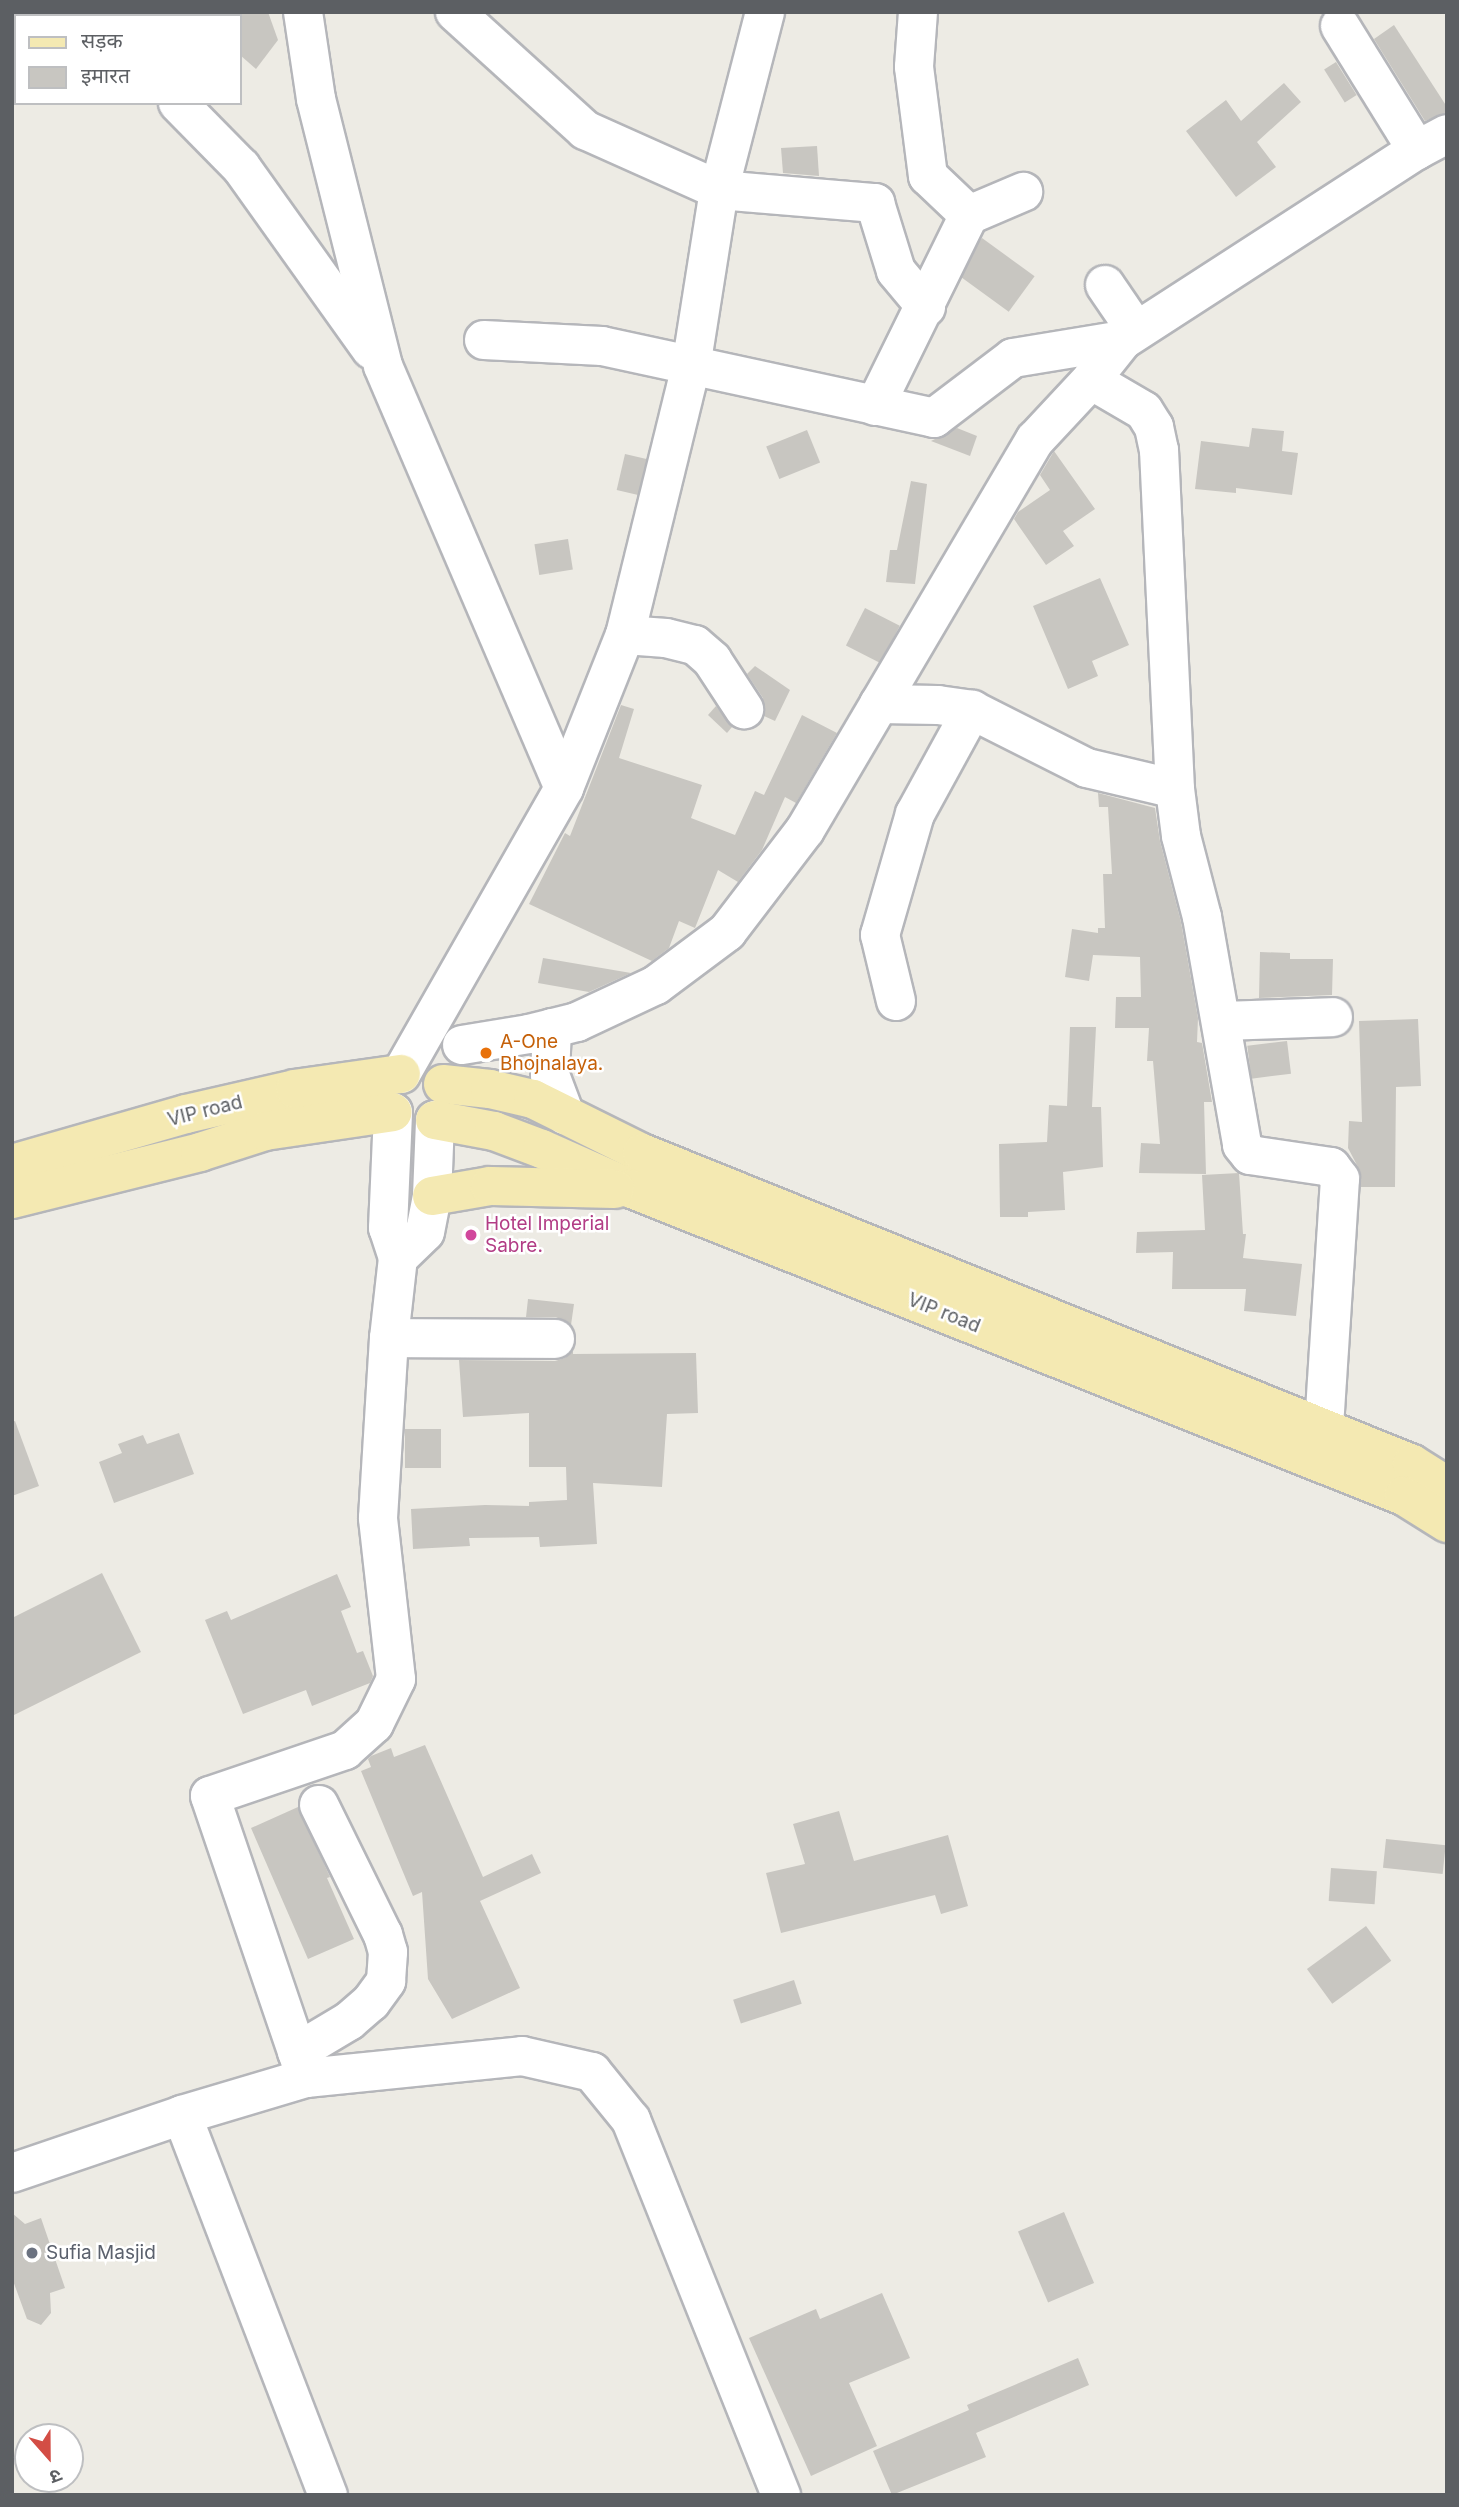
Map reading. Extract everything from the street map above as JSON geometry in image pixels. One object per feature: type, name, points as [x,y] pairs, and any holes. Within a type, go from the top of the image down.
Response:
[{"type":"main road","points":[[419,1068],[437,1076],[439,1102],[428,1124],[410,1125],[393,1112],[388,1098],[389,1089],[401,1074],[419,1068]]},
{"type":"main road","name":"VIP road","points":[[12,1164],[210,1109],[295,1089],[401,1074]]},
{"type":"main road","name":"VIP road","points":[[439,1102],[491,1089],[522,1097],[642,1153],[1412,1464],[1447,1486]]},
{"type":"main road","name":"VIP road","points":[[439,1102],[494,1131],[632,1189],[1404,1496],[1447,1523]]},
{"type":"main road","name":"VIP road","points":[[12,1199],[200,1152],[265,1131],[393,1112]]},
{"type":"main road","points":[[432,1196],[490,1186],[632,1189]]},
{"type":"street","points":[[303,12],[316,99],[383,366],[564,788]]},
{"type":"street","points":[[455,12],[586,130],[719,190],[875,203],[895,271],[926,307]]},
{"type":"street","points":[[401,1074],[456,973],[564,788],[625,635],[691,367],[719,190],[765,12]]},
{"type":"street","points":[[918,12],[914,67],[928,176],[969,215]]},
{"type":"street","points":[[462,1045],[577,1022],[656,985],[727,932],[805,830],[1035,440],[1129,334],[1432,142],[1340,26]]},
{"type":"street","points":[[180,105],[241,167],[383,366]]},
{"type":"street","points":[[875,406],[969,215],[1023,192]]},
{"type":"street","points":[[1105,285],[1129,334]]},
{"type":"street","points":[[484,340],[602,346],[934,418],[1013,358],[1129,334]]},
{"type":"street","points":[[1091,380],[1144,411],[1154,427],[1159,450],[1175,789],[1181,836],[1202,917],[1245,1152],[1331,1167],[1340,1179],[1324,1429]]},
{"type":"street","points":[[625,635],[695,645],[712,660],[744,709]]},
{"type":"street","points":[[879,704],[938,705],[972,710],[1087,768],[1175,789]]},
{"type":"street","points":[[896,1001],[880,934],[915,814],[972,710]]},
{"type":"street","points":[[398,1258],[425,1232],[432,1196],[439,1102],[462,1045],[456,973]]},
{"type":"street","points":[[1221,1021],[1333,1017]]},
{"type":"street","points":[[552,1028],[550,1075],[565,1115]]},
{"type":"street","points":[[302,2065],[210,1796],[345,1750],[374,1724],[396,1679],[378,1518],[389,1338],[398,1258],[388,1228],[393,1112]]},
{"type":"street","points":[[389,1338],[555,1339]]},
{"type":"street","points":[[302,2065],[372,2002],[386,1981],[388,1952],[383,1935],[319,1805]]},
{"type":"street","points":[[12,2173],[182,2115],[302,2065],[522,2056],[592,2072],[631,2120],[782,2495]]},
{"type":"street","points":[[182,2115],[328,2495]]},
{"type":"building","points":[[268,12],[278,40],[256,69],[242,57],[240,14]]},
{"type":"building","points":[[1394,25],[1447,107],[1447,112],[1425,121],[1374,39]]},
{"type":"building","points":[[1336,62],[1357,95],[1345,102],[1324,69]]},
{"type":"building","points":[[1284,83],[1301,102],[1257,142],[1276,167],[1236,197],[1186,131],[1226,100],[1241,121]]},
{"type":"building","points":[[817,146],[819,176],[783,173],[781,148]]},
{"type":"building","points":[[982,238],[1035,276],[1009,312],[956,274]]},
{"type":"building","points":[[957,428],[977,436],[970,456],[931,441]]},
{"type":"building","points":[[1252,428],[1284,431],[1282,451],[1298,453],[1292,495],[1236,488],[1236,493],[1195,489],[1201,441],[1249,447]]},
{"type":"building","points":[[807,430],[820,462],[779,479],[766,446]]},
{"type":"building","points":[[1054,451],[1095,509],[1063,531],[1074,546],[1046,565],[1014,519],[1018,512],[1050,490],[1040,475]]},
{"type":"building","points":[[625,454],[646,459],[638,495],[617,490]]},
{"type":"building","points":[[911,481],[927,484],[915,584],[886,582],[890,550],[897,550]]},
{"type":"building","points":[[568,539],[573,570],[539,575],[534,544]]},
{"type":"building","points":[[1100,578],[1129,645],[1092,661],[1098,676],[1068,689],[1033,606]]},
{"type":"building","points":[[865,608],[900,626],[881,663],[846,645]]},
{"type":"building","points":[[755,666],[790,690],[775,721],[764,716],[763,698],[747,674]]},
{"type":"building","points":[[621,705],[634,709],[619,758],[702,785],[691,818],[735,835],[755,791],[764,795],[802,715],[837,733],[796,803],[785,797],[762,850],[738,882],[718,870],[695,928],[679,921],[669,948],[652,961],[529,904],[565,833],[570,836]]},
{"type":"building","points":[[716,706],[732,727],[727,733],[708,715]]},
{"type":"building","points":[[1098,793],[1155,808],[1160,841],[1181,922],[1198,1018],[1197,1042],[1202,1043],[1212,1102],[1204,1102],[1206,1174],[1139,1173],[1141,1143],[1160,1144],[1153,1061],[1147,1061],[1149,1028],[1115,1028],[1116,997],[1141,997],[1140,957],[1093,955],[1089,981],[1065,977],[1072,929],[1098,933],[1098,928],[1105,928],[1103,874],[1112,874],[1108,807],[1099,807]]},
{"type":"building","points":[[1260,952],[1290,953],[1290,959],[1333,959],[1332,995],[1259,998]]},
{"type":"building","points":[[543,958],[631,973],[589,992],[538,983]]},
{"type":"building","points":[[1418,1019],[1421,1086],[1396,1087],[1395,1187],[1361,1187],[1358,1167],[1348,1148],[1349,1121],[1362,1122],[1359,1021]]},
{"type":"building","points":[[1070,1027],[1096,1027],[1092,1107],[1101,1107],[1103,1167],[1063,1172],[1065,1210],[1028,1212],[1028,1217],[1000,1217],[999,1144],[1047,1142],[1049,1105],[1067,1106]]},
{"type":"building","points":[[1287,1041],[1291,1074],[1251,1079],[1247,1046]]},
{"type":"building","points":[[1239,1173],[1243,1234],[1246,1234],[1243,1258],[1302,1264],[1296,1316],[1244,1311],[1246,1289],[1172,1289],[1173,1252],[1136,1253],[1137,1232],[1205,1230],[1202,1175]]},
{"type":"building","points":[[528,1299],[574,1304],[571,1325],[556,1317],[526,1317]]},
{"type":"building","points":[[573,1351],[573,1354],[696,1353],[698,1413],[667,1414],[662,1487],[593,1483],[597,1544],[540,1547],[539,1537],[469,1538],[470,1546],[413,1549],[411,1509],[485,1505],[529,1506],[529,1502],[567,1500],[566,1467],[529,1467],[529,1413],[463,1417],[459,1360],[555,1361],[565,1358]]},
{"type":"building","points":[[15,1421],[39,1486],[12,1496],[12,1422]]},
{"type":"building","points":[[405,1429],[441,1429],[441,1468],[405,1468]]},
{"type":"building","points":[[179,1433],[194,1474],[114,1503],[99,1462],[122,1453],[118,1444],[143,1435],[147,1444]]},
{"type":"building","points":[[102,1573],[141,1652],[12,1716],[12,1618]]},
{"type":"building","points":[[337,1574],[351,1607],[341,1611],[357,1653],[363,1651],[373,1676],[370,1683],[312,1706],[306,1690],[243,1714],[205,1620],[227,1611],[231,1620]]},
{"type":"building","points":[[425,1745],[483,1877],[532,1854],[541,1873],[480,1901],[520,1988],[452,2019],[428,1979],[422,1892],[413,1896],[361,1771],[371,1767],[368,1759],[371,1756],[391,1748],[394,1757]]},
{"type":"building","points":[[298,1807],[330,1877],[327,1878],[354,1939],[308,1959],[251,1828]]},
{"type":"building","points":[[839,1811],[854,1861],[948,1835],[968,1906],[941,1914],[935,1895],[781,1933],[766,1873],[805,1864],[793,1824]]},
{"type":"building","points":[[1386,1839],[1446,1845],[1443,1874],[1383,1868]]},
{"type":"building","points":[[1331,1868],[1377,1871],[1375,1904],[1329,1901]]},
{"type":"building","points":[[1366,1926],[1391,1961],[1332,2004],[1307,1969]]},
{"type":"building","points":[[794,1980],[802,2004],[741,2024],[733,2000]]},
{"type":"building","points":[[1064,2212],[1094,2283],[1048,2302],[1018,2232]]},
{"type":"building","name":"Sufia Masjid","points":[[12,2213],[25,2224],[41,2218],[65,2288],[50,2293],[51,2313],[41,2325],[27,2319],[12,2278]]},
{"type":"building","points":[[882,2293],[910,2358],[849,2383],[877,2446],[811,2476],[749,2338],[816,2309],[820,2319]]},
{"type":"building","points":[[1078,2358],[1089,2385],[976,2433],[986,2457],[892,2495],[873,2451],[969,2410],[967,2405]]},
{"type":"place","name":"A-One Bhojnalaya.","points":[[486,1053]]},
{"type":"place","name":"Hotel Imperial Sabre.","points":[[471,1235]]},
{"type":"place","name":"Sufia Masjid","points":[[32,2253]]}]
